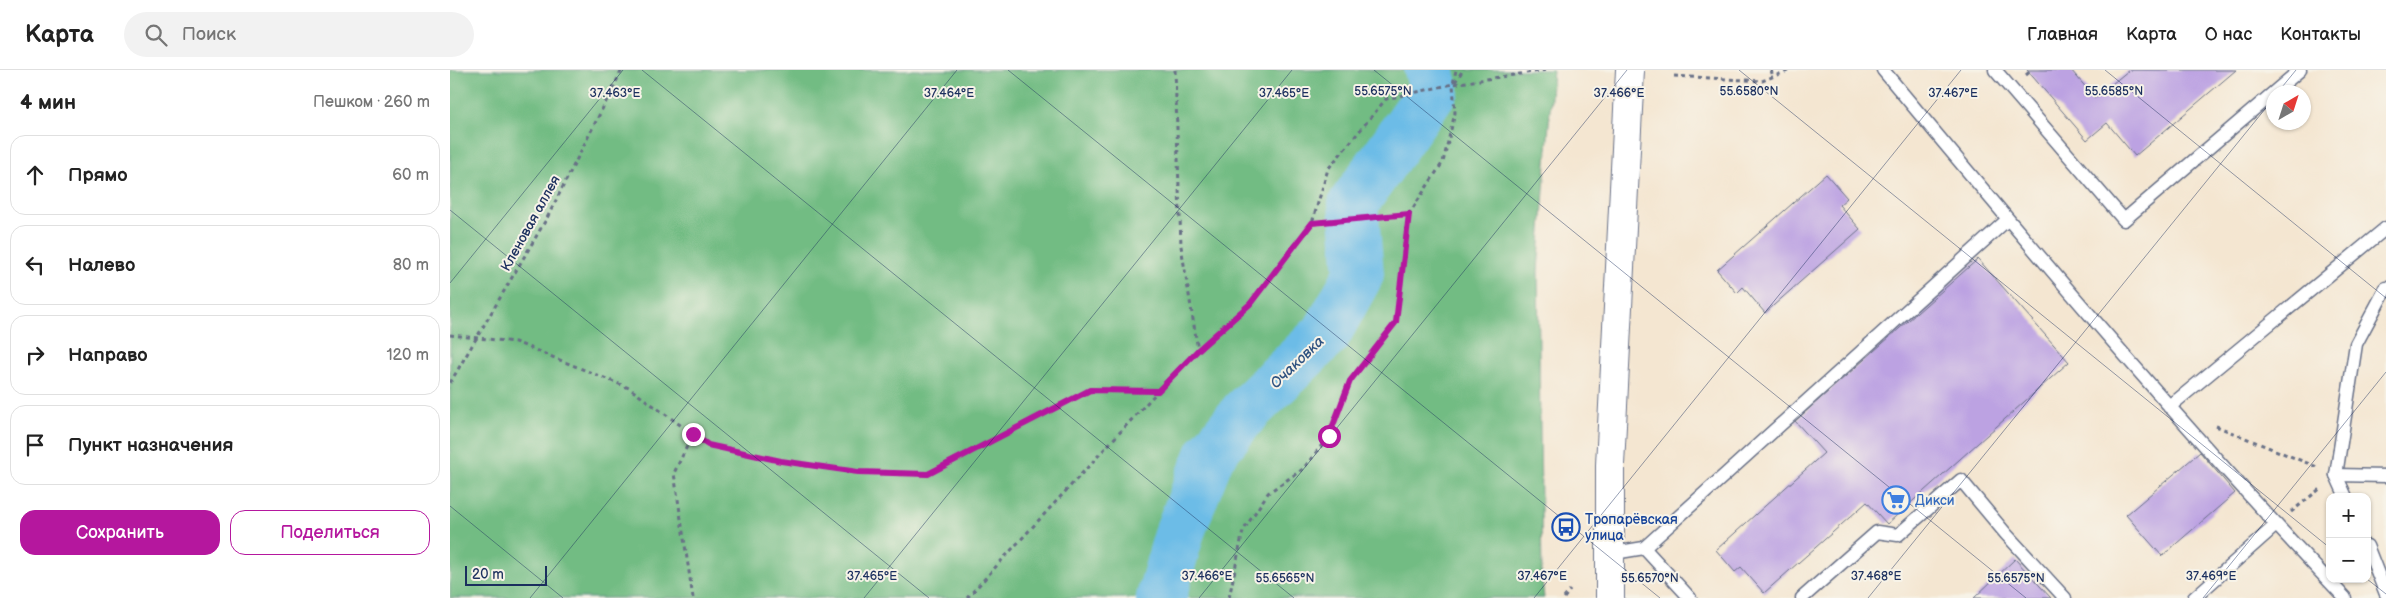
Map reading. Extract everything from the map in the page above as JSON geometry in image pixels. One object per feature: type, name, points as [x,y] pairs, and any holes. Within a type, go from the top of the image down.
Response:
[{"type":"street","points":[[1610,598],[1608,554],[1610,465],[1630,70]]},
{"type":"lane","points":[[1883,70],[2007,220],[2169,407],[2345,598]]},
{"type":"lane","points":[[1995,70],[2124,220],[2300,70]]},
{"type":"lane","points":[[1608,554],[1644,548],[2007,220]]},
{"type":"lane","points":[[2169,407],[2386,228]]},
{"type":"lane","points":[[2344,493],[2336,475],[2356,344],[2386,288]]},
{"type":"lane","points":[[2336,475],[2386,476]]},
{"type":"lane","points":[[1802,598],[1876,532],[1898,535],[1960,480],[2006,534],[2065,598]]},
{"type":"lane","points":[[2194,598],[2276,525]]},
{"type":"lane","points":[[1644,548],[1690,598]]},
{"type":"lane","points":[[2371,556],[2386,594]]},
{"type":"path","name":"Кленовая аллея","points":[[450,383],[547,218],[622,70]]},
{"type":"path","points":[[1175,70],[1181,246],[1198,350]]},
{"type":"path","points":[[1229,598],[1243,531],[1268,493],[1303,469],[1329,436],[1350,381],[1396,322],[1409,214],[1443,162],[1455,113],[1453,84],[1456,70]]},
{"type":"path","points":[[1453,84],[1463,70]]},
{"type":"path","points":[[968,598],[1158,391],[1198,350],[1250,304],[1312,223],[1328,169],[1386,99],[1453,84],[1547,70]]},
{"type":"path","points":[[1772,70],[1773,77]]},
{"type":"path","points":[[1674,76],[1762,81],[1790,70]]},
{"type":"path","points":[[1312,223],[1409,214]]},
{"type":"path","points":[[450,335],[515,342],[628,388],[708,445],[781,461],[858,472],[928,474],[1090,390],[1158,391]]},
{"type":"path","points":[[2213,425],[2336,475],[2276,525]]},
{"type":"path","points":[[693,434],[674,473],[693,598]]},
{"type":"path","points":[[1564,598],[1570,590]]},
{"type":"green space","points":[[450,70],[1553,70],[1538,271],[1542,578],[1544,598],[450,598]]},
{"type":"building","points":[[2027,70],[2071,70],[2095,98],[2129,70],[2236,70],[2135,156],[2107,123],[2087,140]]},
{"type":"building","points":[[1826,174],[1847,198],[1839,205],[1860,229],[1765,313],[1743,287],[1737,293],[1717,270]]},
{"type":"building","points":[[1978,259],[2069,362],[1887,524],[1867,502],[1764,593],[1741,567],[1735,572],[1716,550],[1824,453],[1795,421]]},
{"type":"building","points":[[2200,452],[2235,493],[2162,556],[2126,515]]},
{"type":"building","points":[[2015,559],[2051,598],[1974,598]]},
{"type":"waterway","name":"Очаковка","points":[[1161,598],[1180,531],[1210,455],[1245,412],[1326,334],[1359,274],[1353,204],[1434,89],[1429,70]]},
{"type":"place","name":"Дикси","points":[[1896,500]]},
{"type":"place","name":"Тропарёвская улица","points":[[1566,527]]},
{"type":"route","points":[[693,434],[708,445],[781,461],[858,472],[928,474],[1090,390],[1158,391],[1198,350],[1250,304],[1282,266],[1312,223],[1409,214],[1396,322],[1350,381],[1329,436]]}]
